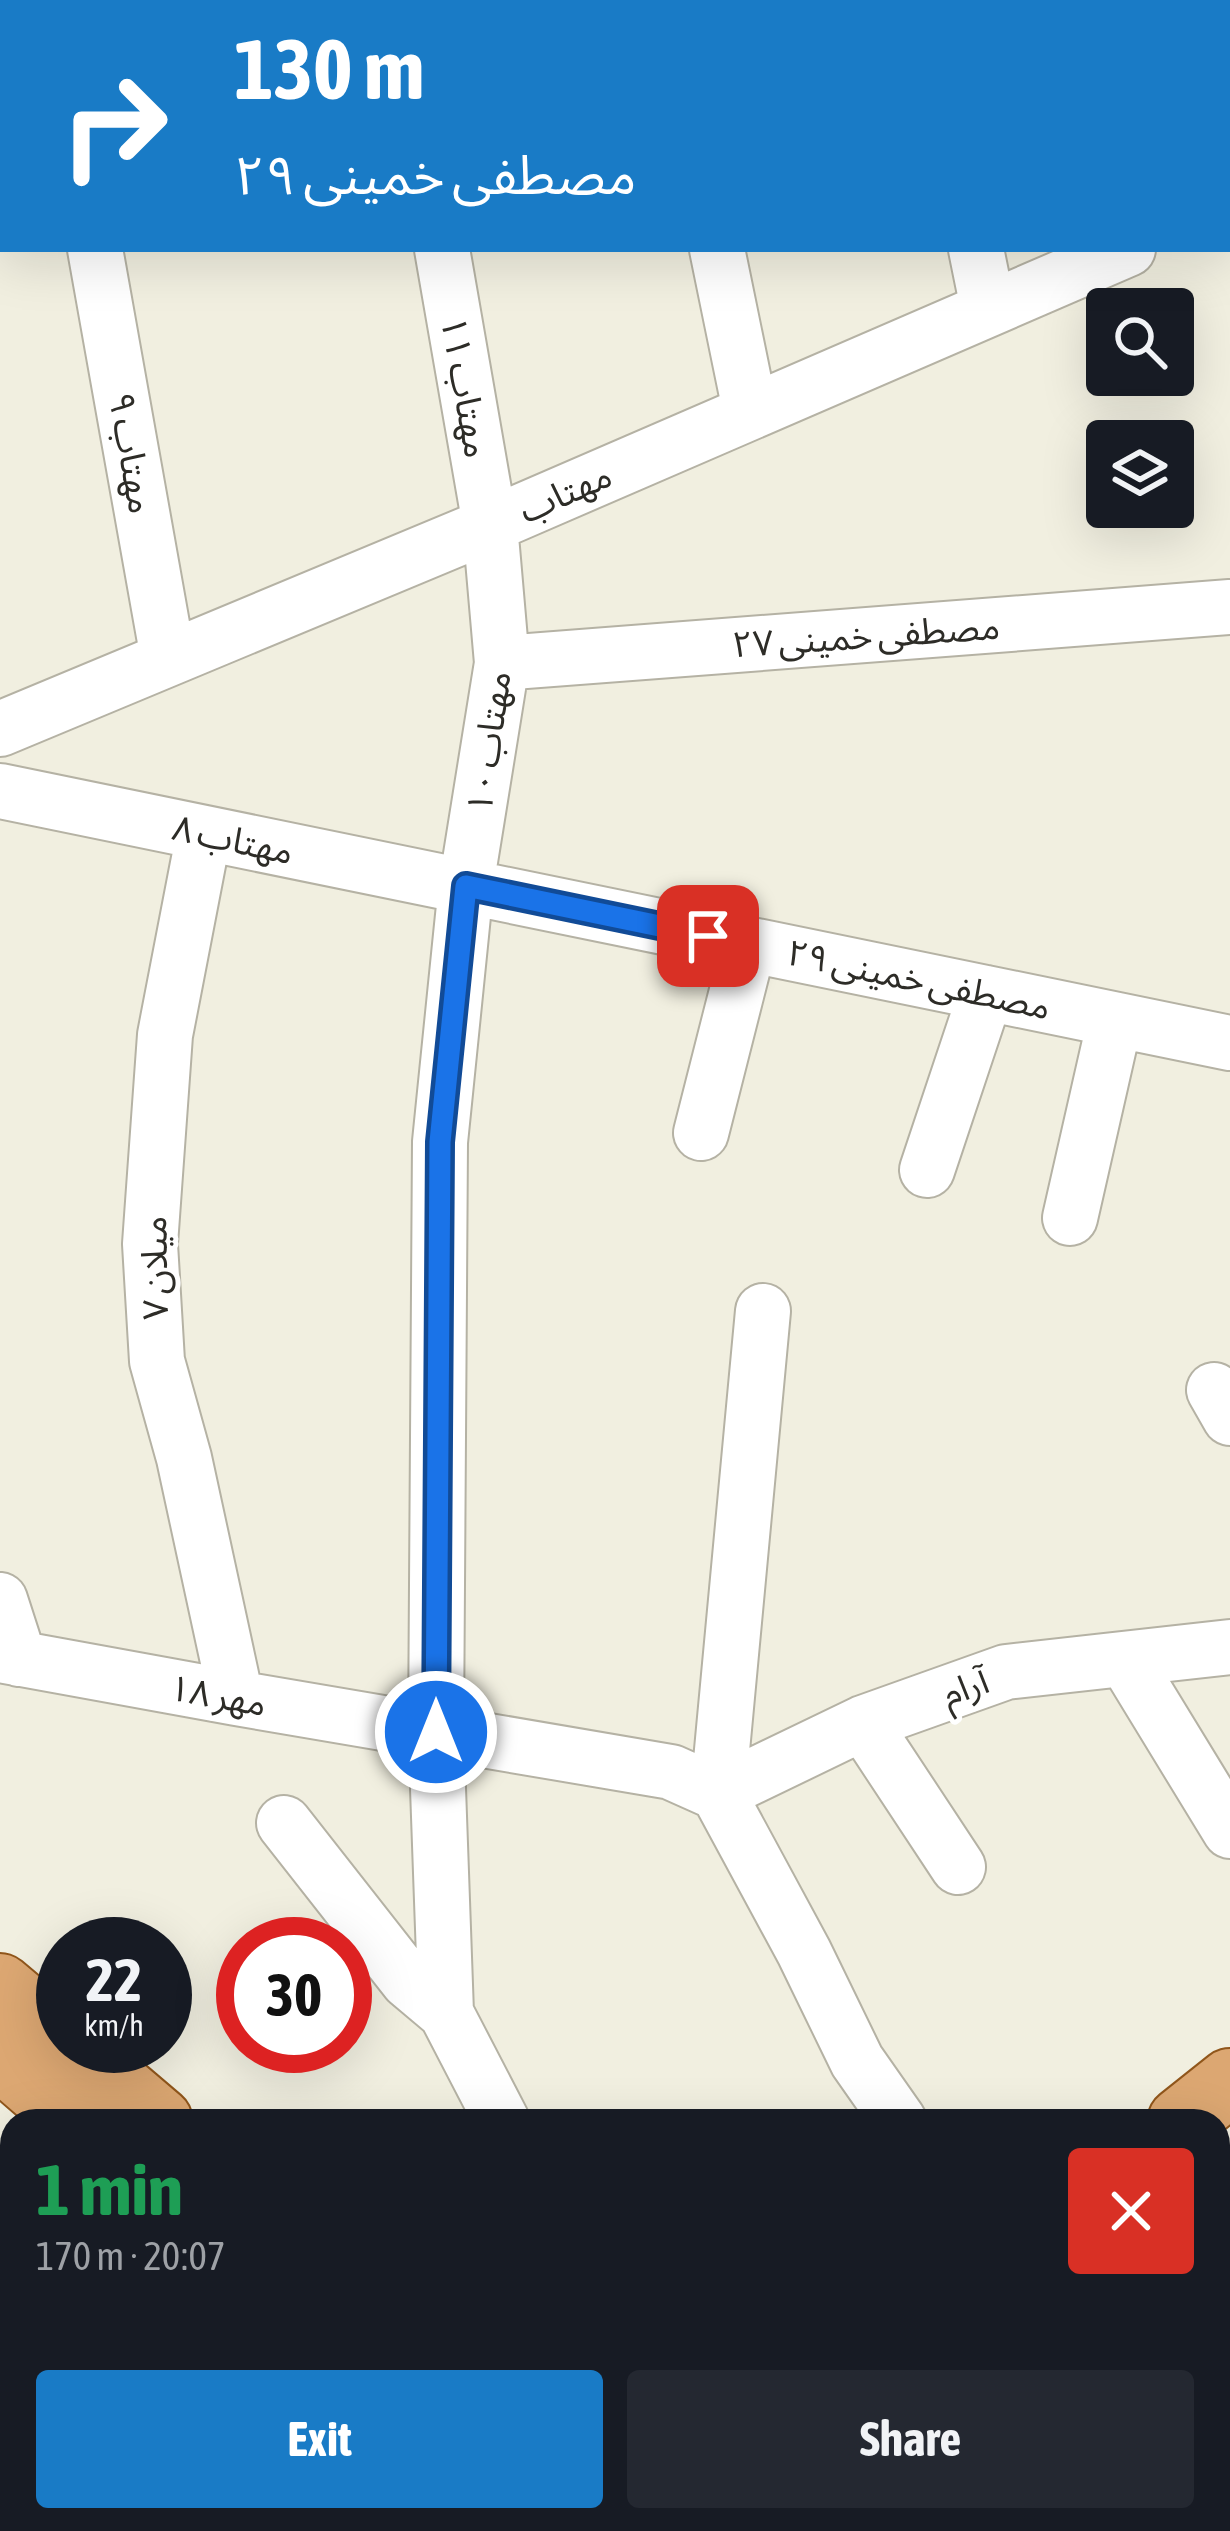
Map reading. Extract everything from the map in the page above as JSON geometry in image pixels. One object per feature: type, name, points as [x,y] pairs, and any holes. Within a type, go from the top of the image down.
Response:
[{"type":"main road","points":[[0,1987],[36,2017]]},
{"type":"main road","points":[[0,2056],[61,2109]]},
{"type":"main road","points":[[102,2073],[145,2109]]},
{"type":"main road","points":[[1196,2109],[1230,2082]]},
{"type":"street","name":"مهتاب ۹","points":[[96,252],[168,658]]},
{"type":"street","name":"مهتاب ۱۱","points":[[443,252],[490,525]]},
{"type":"street","points":[[718,252],[750,410]]},
{"type":"street","points":[[977,252],[988,308]]},
{"type":"street","name":"مهتاب","points":[[0,729],[490,525],[1121,252]]},
{"type":"street","name":"مهتاب ۱۰","points":[[446,2012],[436,1732],[440,1142],[466,886],[502,663],[490,525]]},
{"type":"street","name":"مصطفی خمینی ۲۷","points":[[502,663],[1230,607]]},
{"type":"street","name":"مهتاب ۸","points":[[0,791],[466,886]]},
{"type":"street","name":"میلان ۷","points":[[204,833],[165,1035],[150,1244],[157,1361],[202,1533],[236,1698]]},
{"type":"street","name":"مصطفی خمینی ۲۹","points":[[466,886],[1230,1043]]},
{"type":"street","points":[[701,1132],[748,944]]},
{"type":"street","points":[[927,1169],[986,993]]},
{"type":"street","points":[[1070,1218],[1114,1020]]},
{"type":"street","points":[[763,1311],[718,1792],[856,2061],[890,2109]]},
{"type":"street","points":[[0,1600],[10,1657]]},
{"type":"street","name":"آرام","points":[[718,1792],[862,1723],[1006,1672],[1230,1647]]},
{"type":"street","name":"مهر ۱۸","points":[[10,1657],[670,1772],[718,1792]]},
{"type":"street","points":[[1125,1659],[1230,1832]]},
{"type":"street","points":[[862,1723],[958,1867]]},
{"type":"street","points":[[284,1823],[408,1981],[446,2012],[496,2109]]},
{"type":"route","points":[[436,1732],[440,1142],[466,886],[708,936]]}]
